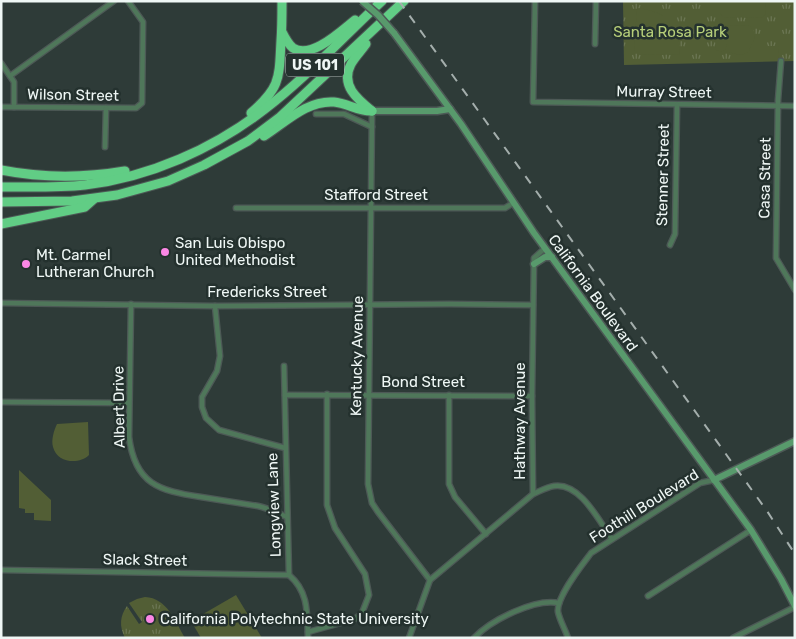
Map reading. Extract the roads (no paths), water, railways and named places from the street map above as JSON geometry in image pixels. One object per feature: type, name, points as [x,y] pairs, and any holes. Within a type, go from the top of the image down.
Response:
[{"type":"highway","points":[[244,124],[251,113],[268,97],[276,83],[281,64],[282,1]]},
{"type":"highway","points":[[282,20],[287,12],[287,1]]},
{"type":"highway","name":"US 101","points":[[1,187],[52,187],[86,184],[124,177],[158,167],[200,150],[244,124],[276,101],[382,1]]},
{"type":"highway","name":"US 101","points":[[1,202],[53,202],[95,199],[168,181],[204,166],[248,141],[280,117],[404,1]]},
{"type":"highway","points":[[282,32],[287,41],[296,49],[311,50],[374,9]]},
{"type":"highway","points":[[369,35],[366,43],[351,63],[348,79],[353,95],[372,111]]},
{"type":"highway","points":[[248,141],[257,140],[305,108],[318,103],[340,103],[365,112],[372,111]]},
{"type":"highway","points":[[1,170],[29,174],[74,176],[118,173],[142,167],[158,167]]},
{"type":"highway","points":[[1,224],[85,207],[95,199]]},
{"type":"street","points":[[10,76],[114,1]]},
{"type":"street","name":"Wilson Street","points":[[1,107],[136,108],[142,103],[143,22],[128,1]]},
{"type":"street","name":"California Boulevard","points":[[362,1],[394,33],[450,109],[545,248],[751,530],[795,606]]},
{"type":"street","name":"Murray Street","points":[[534,1],[533,102],[795,106]]},
{"type":"street","points":[[595,44],[596,1]]},
{"type":"street","name":"Casa Street","points":[[780,61],[776,258],[795,290]]},
{"type":"street","points":[[1,63],[14,82],[14,107]]},
{"type":"street","name":"Stenner Street","points":[[670,245],[675,234],[677,105]]},
{"type":"street","points":[[106,108],[106,147]]},
{"type":"street","points":[[372,111],[450,109]]},
{"type":"street","name":"Kentucky Avenue","points":[[372,111],[368,484],[372,503],[430,580]]},
{"type":"street","points":[[316,114],[344,114],[372,127]]},
{"type":"street","name":"Stafford Street","points":[[236,208],[505,208],[513,203]]},
{"type":"street","points":[[534,264],[534,258],[545,248]]},
{"type":"street","points":[[534,264],[545,257],[552,257]]},
{"type":"street","name":"Hathway Avenue","points":[[430,580],[533,494],[534,264]]},
{"type":"street","name":"Fredericks Street","points":[[1,303],[215,306],[533,306]]},
{"type":"street","name":"Albert Drive","points":[[131,304],[129,437],[131,453],[138,468],[148,480],[162,489],[261,506],[287,517]]},
{"type":"street","points":[[215,306],[220,356],[217,371],[202,397],[203,413],[210,423],[220,430],[285,448]]},
{"type":"street","name":"Longview Lane","points":[[284,366],[288,575],[294,579],[306,598],[308,638]]},
{"type":"street","points":[[308,632],[355,619],[362,613],[369,595],[365,574],[335,528],[329,513],[327,394]]},
{"type":"street","name":"Bond Street","points":[[285,395],[532,396]]},
{"type":"street","points":[[449,395],[449,484],[455,497],[486,534]]},
{"type":"street","points":[[1,402],[130,403]]},
{"type":"street","name":"Foothill Boulevard","points":[[559,603],[591,553],[612,538],[700,483],[714,480],[795,441]]},
{"type":"street","points":[[533,494],[555,485],[573,490],[582,496],[612,538]]},
{"type":"street","points":[[648,596],[692,566],[751,530]]},
{"type":"street","name":"Slack Street","points":[[1,570],[288,575]]},
{"type":"street","points":[[409,638],[430,580]]},
{"type":"street","points":[[474,638],[482,629],[513,612],[550,602],[559,603],[560,618],[568,638]]},
{"type":"street","points":[[734,638],[795,606]]},
{"type":"street","points":[[738,638],[746,632]]},
{"type":"railway","points":[[399,1],[767,511],[795,554]]},
{"type":"place","name":"San Luis Obispo United Methodist","points":[[165,252]]},
{"type":"place","name":"Mt. Carmel Lutheran Church","points":[[26,264]]},
{"type":"place","name":"California Polytechnic State University","points":[[150,619]]},
{"type":"park label","name":"Santa Rosa Park","points":[[670,32]]}]
